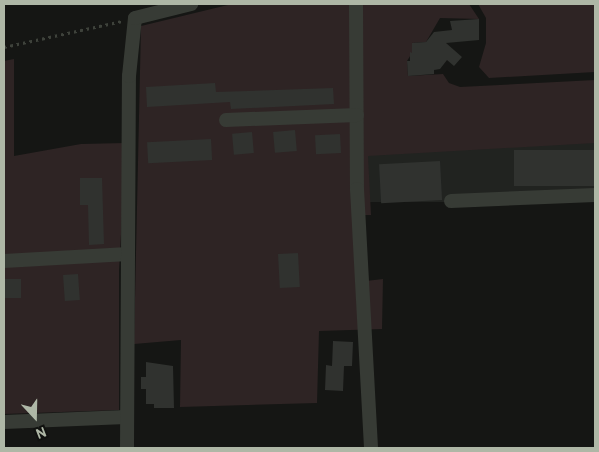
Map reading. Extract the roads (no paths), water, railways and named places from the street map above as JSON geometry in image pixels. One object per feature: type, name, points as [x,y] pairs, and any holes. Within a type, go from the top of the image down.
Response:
[{"type":"street","points":[[127,448],[129,76],[135,18],[191,4]]},
{"type":"street","points":[[356,4],[357,189],[371,408],[371,448]]},
{"type":"street","points":[[226,120],[357,114]]},
{"type":"street","points":[[451,201],[595,195]]},
{"type":"street","points":[[4,261],[128,254]]},
{"type":"street","points":[[4,422],[126,417]]}]
